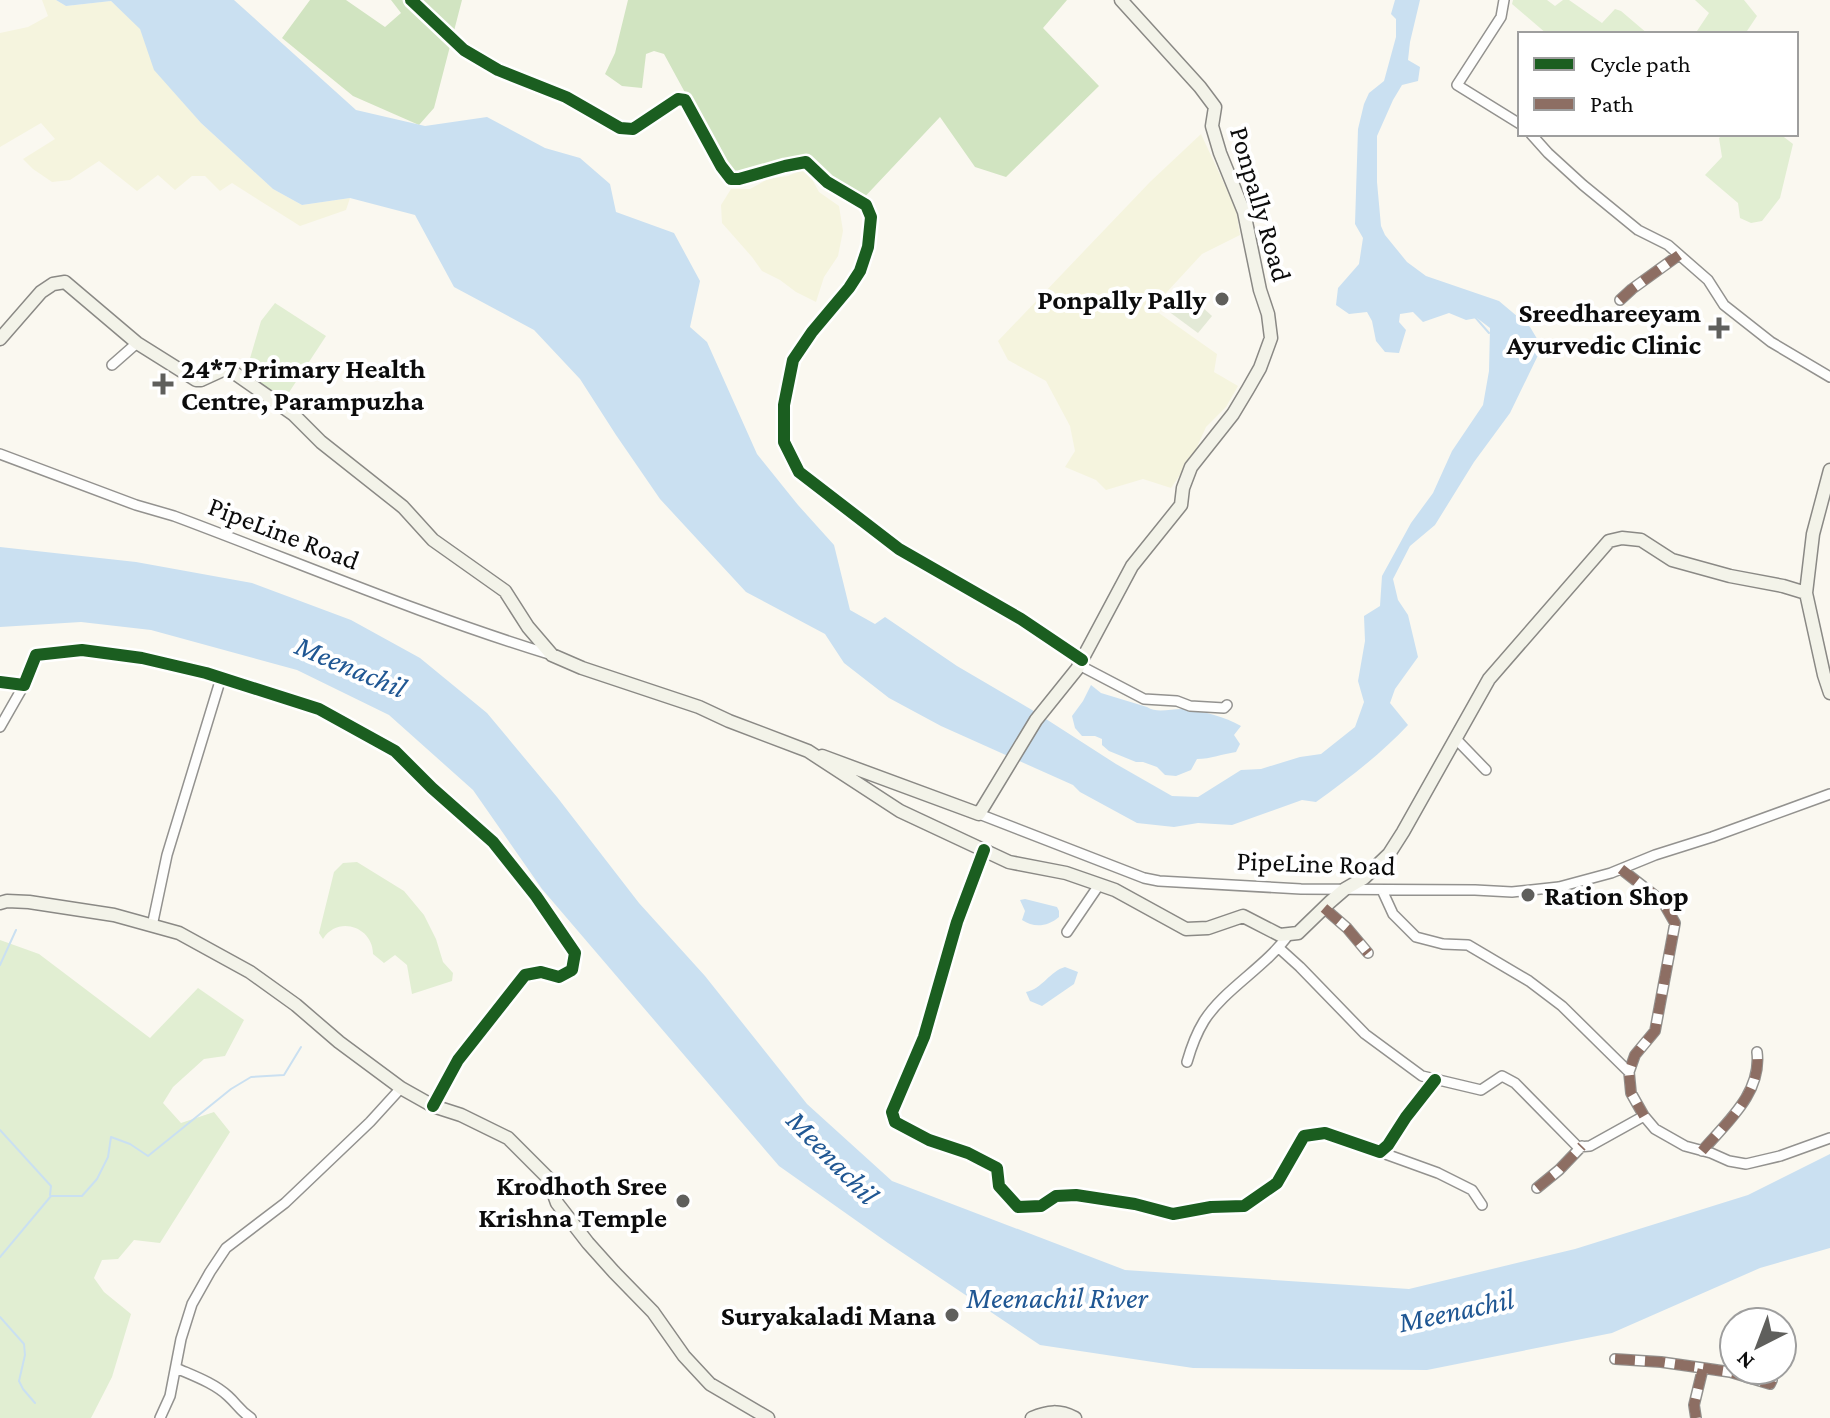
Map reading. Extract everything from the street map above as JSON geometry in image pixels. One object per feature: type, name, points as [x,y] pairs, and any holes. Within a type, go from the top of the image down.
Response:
[{"type":"main road","name":"Ponpally Road","points":[[979,814],[1036,720],[1080,662],[1132,566],[1181,505],[1191,467],[1233,414],[1260,368],[1271,338],[1244,212],[1212,126],[1215,107],[1121,0]]},
{"type":"main road","points":[[0,339],[41,292],[53,284],[65,282],[137,343],[198,381],[225,369],[293,414],[321,442],[403,507],[433,540],[505,591],[528,627],[552,655],[699,707],[808,751],[900,811],[1009,862],[1066,873],[1115,890],[1186,929],[1208,928],[1243,916],[1280,935],[1298,933],[1345,889],[1364,878],[1389,854],[1489,679],[1609,541],[1622,538],[1641,540],[1672,560],[1806,593]]},
{"type":"main road","points":[[1830,470],[1826,500],[1813,534],[1806,593],[1830,693]]},
{"type":"main road","name":"PipeLine Road","points":[[808,751],[979,814]]},
{"type":"main road","points":[[0,903],[29,902],[114,915],[179,933],[250,972],[401,1088],[433,1106],[461,1115],[508,1138],[548,1178],[557,1203],[588,1243],[653,1312],[684,1356],[710,1384],[768,1418]]},
{"type":"main road","points":[[1032,1418],[1055,1411],[1075,1418]]},
{"type":"street","points":[[411,0],[464,50],[498,70],[566,97],[620,128],[633,129],[678,99],[685,100],[731,179],[806,162],[827,182],[866,205],[871,217],[868,247],[860,271],[793,360],[784,405],[784,442],[799,472],[899,549],[1021,619],[1080,662],[1144,699],[1177,701],[1217,709],[1227,705]]},
{"type":"street","points":[[1504,0],[1501,17],[1457,85],[1518,123]]},
{"type":"street","points":[[1533,136],[1594,194],[1638,230],[1668,245],[1708,280],[1724,305],[1771,342],[1830,377]]},
{"type":"street","points":[[1620,300],[1679,255]]},
{"type":"street","points":[[112,365],[137,343]]},
{"type":"street","name":"PipeLine Road","points":[[0,454],[202,526],[504,641],[552,655]]},
{"type":"street","points":[[0,727],[24,685],[36,655],[82,650],[142,658],[221,678],[319,709],[395,751],[493,842],[536,896],[575,953],[572,970],[559,977],[541,972],[525,975],[458,1060],[433,1106]]},
{"type":"street","points":[[152,926],[167,855],[221,678]]},
{"type":"street","points":[[0,682],[24,685]]},
{"type":"street","points":[[1455,738],[1486,770]]},
{"type":"street","name":"PipeLine Road","points":[[979,814],[1144,878],[1159,881],[1301,889],[1512,892],[1559,887],[1621,869],[1830,794]]},
{"type":"street","points":[[984,850],[957,922],[924,1037],[892,1112],[895,1122],[929,1140],[968,1153],[997,1168],[999,1186],[1018,1207],[1041,1206],[1056,1196],[1076,1195],[1135,1204],[1173,1214],[1211,1207],[1244,1206],[1277,1183],[1304,1136],[1325,1133],[1438,1173],[1472,1190],[1482,1205]]},
{"type":"street","points":[[1621,869],[1663,902],[1675,923],[1655,1031],[1635,1055],[1629,1072],[1631,1093],[1644,1116],[1655,1129],[1685,1146],[1746,1164],[1780,1156],[1830,1138]]},
{"type":"street","points":[[1067,932],[1099,885]]},
{"type":"street","points":[[1382,890],[1393,914],[1416,937],[1443,944],[1468,945],[1529,981],[1562,1006],[1629,1072]]},
{"type":"street","points":[[1324,908],[1347,928],[1368,953]]},
{"type":"street","points":[[1187,1062],[1192,1044],[1215,1007],[1279,948],[1289,934]]},
{"type":"street","points":[[1279,948],[1365,1034],[1422,1076],[1481,1090],[1502,1076],[1515,1083],[1578,1147],[1590,1146],[1644,1116]]},
{"type":"street","points":[[1702,1151],[1751,1090],[1758,1064],[1757,1052]]},
{"type":"street","points":[[1380,1152],[1435,1080]]},
{"type":"street","points":[[160,1418],[170,1396],[181,1339],[192,1304],[226,1248],[285,1203],[401,1088]]},
{"type":"street","points":[[1537,1188],[1582,1146]]},
{"type":"street","points":[[1615,1359],[1718,1370]]},
{"type":"street","points":[[176,1368],[226,1394],[237,1408],[251,1418]]},
{"type":"street","points":[[1696,1418],[1694,1405],[1703,1368]]},
{"type":"green space","points":[[42,0],[56,0],[66,6],[111,1],[140,28],[155,70],[201,123],[273,189],[302,205],[350,198],[346,210],[300,226],[232,183],[220,191],[205,176],[192,176],[175,190],[158,175],[137,191],[99,161],[70,180],[52,182],[23,159],[55,139],[41,123],[0,147],[0,33],[28,27],[48,16]]},
{"type":"green space","points":[[310,0],[346,0],[385,27],[401,13],[391,0],[462,0],[434,108],[419,125],[353,96],[282,38]]},
{"type":"green space","points":[[628,0],[1067,0],[1043,28],[1099,86],[1006,177],[975,167],[940,117],[858,204],[803,155],[731,177],[664,54],[654,51],[646,54],[642,88],[622,86],[605,74],[615,53]]},
{"type":"green space","points":[[1513,0],[1547,0],[1555,6],[1569,0],[1602,23],[1615,9],[1646,32],[1545,32],[1512,4]]},
{"type":"green space","points":[[1695,0],[1744,0],[1757,16],[1746,32],[1696,32],[1709,13]]},
{"type":"green space","points":[[1201,134],[1236,209],[1240,235],[1202,254],[1166,293],[1156,311],[1217,354],[1214,372],[1238,386],[1226,407],[1206,427],[1193,456],[1171,488],[1143,479],[1106,490],[1096,480],[1065,467],[1075,451],[1070,426],[1046,381],[1008,360],[998,341],[1150,182]]},
{"type":"green space","points":[[1783,136],[1793,144],[1780,198],[1762,221],[1751,223],[1740,218],[1738,203],[1705,175],[1722,157],[1719,138]]},
{"type":"green space","points":[[806,168],[819,192],[839,206],[843,231],[838,256],[824,277],[816,302],[762,271],[722,223],[721,205],[731,189],[750,189],[768,179],[788,176]]},
{"type":"green space","points":[[1181,288],[1212,316],[1198,333],[1164,308]]},
{"type":"green space","points":[[275,303],[326,336],[284,400],[246,372],[261,321]]},
{"type":"green space","points":[[357,862],[404,891],[424,915],[443,962],[453,973],[452,981],[412,994],[407,965],[395,955],[384,963],[373,954],[367,937],[361,931],[354,927],[337,927],[323,939],[319,933],[334,872],[343,863]]},
{"type":"green space","points":[[0,940],[39,954],[150,1038],[198,988],[244,1020],[225,1056],[204,1059],[173,1087],[163,1103],[181,1123],[214,1112],[230,1132],[160,1243],[134,1240],[118,1259],[102,1260],[94,1278],[104,1292],[131,1314],[112,1377],[91,1418],[0,1418]]},
{"type":"water","points":[[56,0],[234,0],[356,110],[425,126],[487,117],[545,148],[580,158],[610,184],[616,212],[674,233],[700,281],[690,327],[707,342],[757,454],[834,545],[850,610],[875,624],[885,617],[957,666],[1172,796],[1198,797],[1241,770],[1261,769],[1321,754],[1355,727],[1364,702],[1358,681],[1365,641],[1364,616],[1380,606],[1382,576],[1411,523],[1433,493],[1452,451],[1483,405],[1489,371],[1490,328],[1477,318],[1466,320],[1449,313],[1423,322],[1413,312],[1400,314],[1399,322],[1406,330],[1399,353],[1385,352],[1376,341],[1367,312],[1349,314],[1336,305],[1338,288],[1359,264],[1363,238],[1355,224],[1358,129],[1364,104],[1369,93],[1384,81],[1396,37],[1396,19],[1391,14],[1395,0],[1420,0],[1408,60],[1420,67],[1418,81],[1402,85],[1377,136],[1381,226],[1407,262],[1426,276],[1499,301],[1530,327],[1542,347],[1510,413],[1474,462],[1435,525],[1410,546],[1393,579],[1398,600],[1408,615],[1418,657],[1395,689],[1390,703],[1408,725],[1364,766],[1316,802],[1302,800],[1232,825],[1198,823],[1174,827],[1137,823],[1080,792],[1073,785],[941,726],[889,698],[844,663],[825,634],[746,592],[660,499],[580,379],[534,330],[454,287],[415,215],[350,198],[302,205],[273,189],[201,123],[154,70],[140,29],[111,1],[66,6]]},
{"type":"water","name":"Meenachil River","points":[[0,547],[136,562],[252,583],[351,620],[420,658],[487,713],[639,903],[705,976],[807,1104],[892,1181],[1125,1270],[1409,1289],[1575,1249],[1748,1195],[1830,1154],[1830,1248],[1760,1268],[1612,1333],[1427,1370],[1193,1368],[1040,1345],[779,1166],[542,889],[473,790],[389,715],[297,670],[151,630],[81,622],[0,627]]},
{"type":"water","points":[[1091,685],[1101,693],[1151,709],[1192,710],[1228,720],[1241,726],[1234,735],[1240,744],[1236,752],[1197,759],[1191,770],[1176,776],[1165,775],[1157,767],[1109,751],[1102,745],[1102,739],[1082,736],[1075,728],[1072,716]]},
{"type":"water","points":[[1020,900],[1057,907],[1059,917],[1045,924],[1027,923],[1022,920],[1025,911]]},
{"type":"water","points":[[1065,967],[1078,972],[1074,984],[1042,1006],[1030,1001],[1026,992]]},
{"type":"waterway","points":[[1475,317],[1489,333]]},
{"type":"waterway","points":[[0,965],[16,930]]},
{"type":"waterway","points":[[0,1257],[51,1196],[82,1196],[97,1179],[108,1157],[111,1137],[130,1144],[148,1156],[231,1089],[251,1077],[284,1075],[301,1047]]},
{"type":"waterway","points":[[0,1130],[51,1186],[50,1195]]},
{"type":"waterway","points":[[0,1317],[24,1344],[25,1355],[19,1381],[35,1403]]},
{"type":"marked path","points":[[1620,300],[1679,255]]},
{"type":"marked path","points":[[1621,869],[1663,902],[1675,923],[1655,1031],[1635,1055],[1629,1072],[1631,1093],[1644,1116]]},
{"type":"marked path","points":[[1324,908],[1347,928],[1368,953]]},
{"type":"marked path","points":[[1702,1151],[1732,1118],[1748,1094],[1754,1081],[1757,1052]]},
{"type":"marked path","points":[[1537,1188],[1582,1146]]},
{"type":"marked path","points":[[1615,1359],[1703,1368],[1694,1405],[1696,1418]]},
{"type":"marked path","points":[[1703,1368],[1718,1370]]},
{"type":"cycle path","points":[[411,0],[464,50],[498,70],[566,97],[620,128],[633,129],[678,99],[685,100],[731,179],[806,162],[827,182],[866,205],[871,217],[868,247],[860,271],[793,360],[784,405],[784,442],[799,472],[899,549],[1021,619],[1082,660]]},
{"type":"cycle path","points":[[0,682],[24,685],[36,655],[82,650],[142,658],[206,673],[319,709],[395,751],[493,842],[536,896],[575,953],[572,970],[559,977],[541,972],[525,975],[458,1060],[433,1106]]},
{"type":"cycle path","points":[[984,850],[957,922],[924,1037],[892,1112],[895,1122],[929,1140],[968,1153],[997,1168],[999,1186],[1018,1207],[1041,1206],[1056,1196],[1076,1195],[1135,1204],[1173,1214],[1211,1207],[1244,1206],[1277,1183],[1304,1136],[1325,1133],[1380,1152],[1435,1080]]},
{"type":"place","name":"Ponpally Pally","points":[[1222,299]]},
{"type":"place","name":"Sreedhareeyam Ayurvedic Clinic","points":[[1719,328]]},
{"type":"place","name":"24*7 Primary Health Centre, Parampuzha","points":[[163,384]]},
{"type":"place","name":"Ration Shop","points":[[1528,895]]},
{"type":"place","name":"Krodhoth Sree Krishna Temple","points":[[683,1201]]},
{"type":"place","name":"Suryakaladi Mana","points":[[952,1315]]},
{"type":"water label","name":"Meenachil","points":[[351,666]]},
{"type":"water label","name":"Meenachil","points":[[833,1157]]},
{"type":"water label","name":"Meenachil","points":[[1456,1310]]}]
